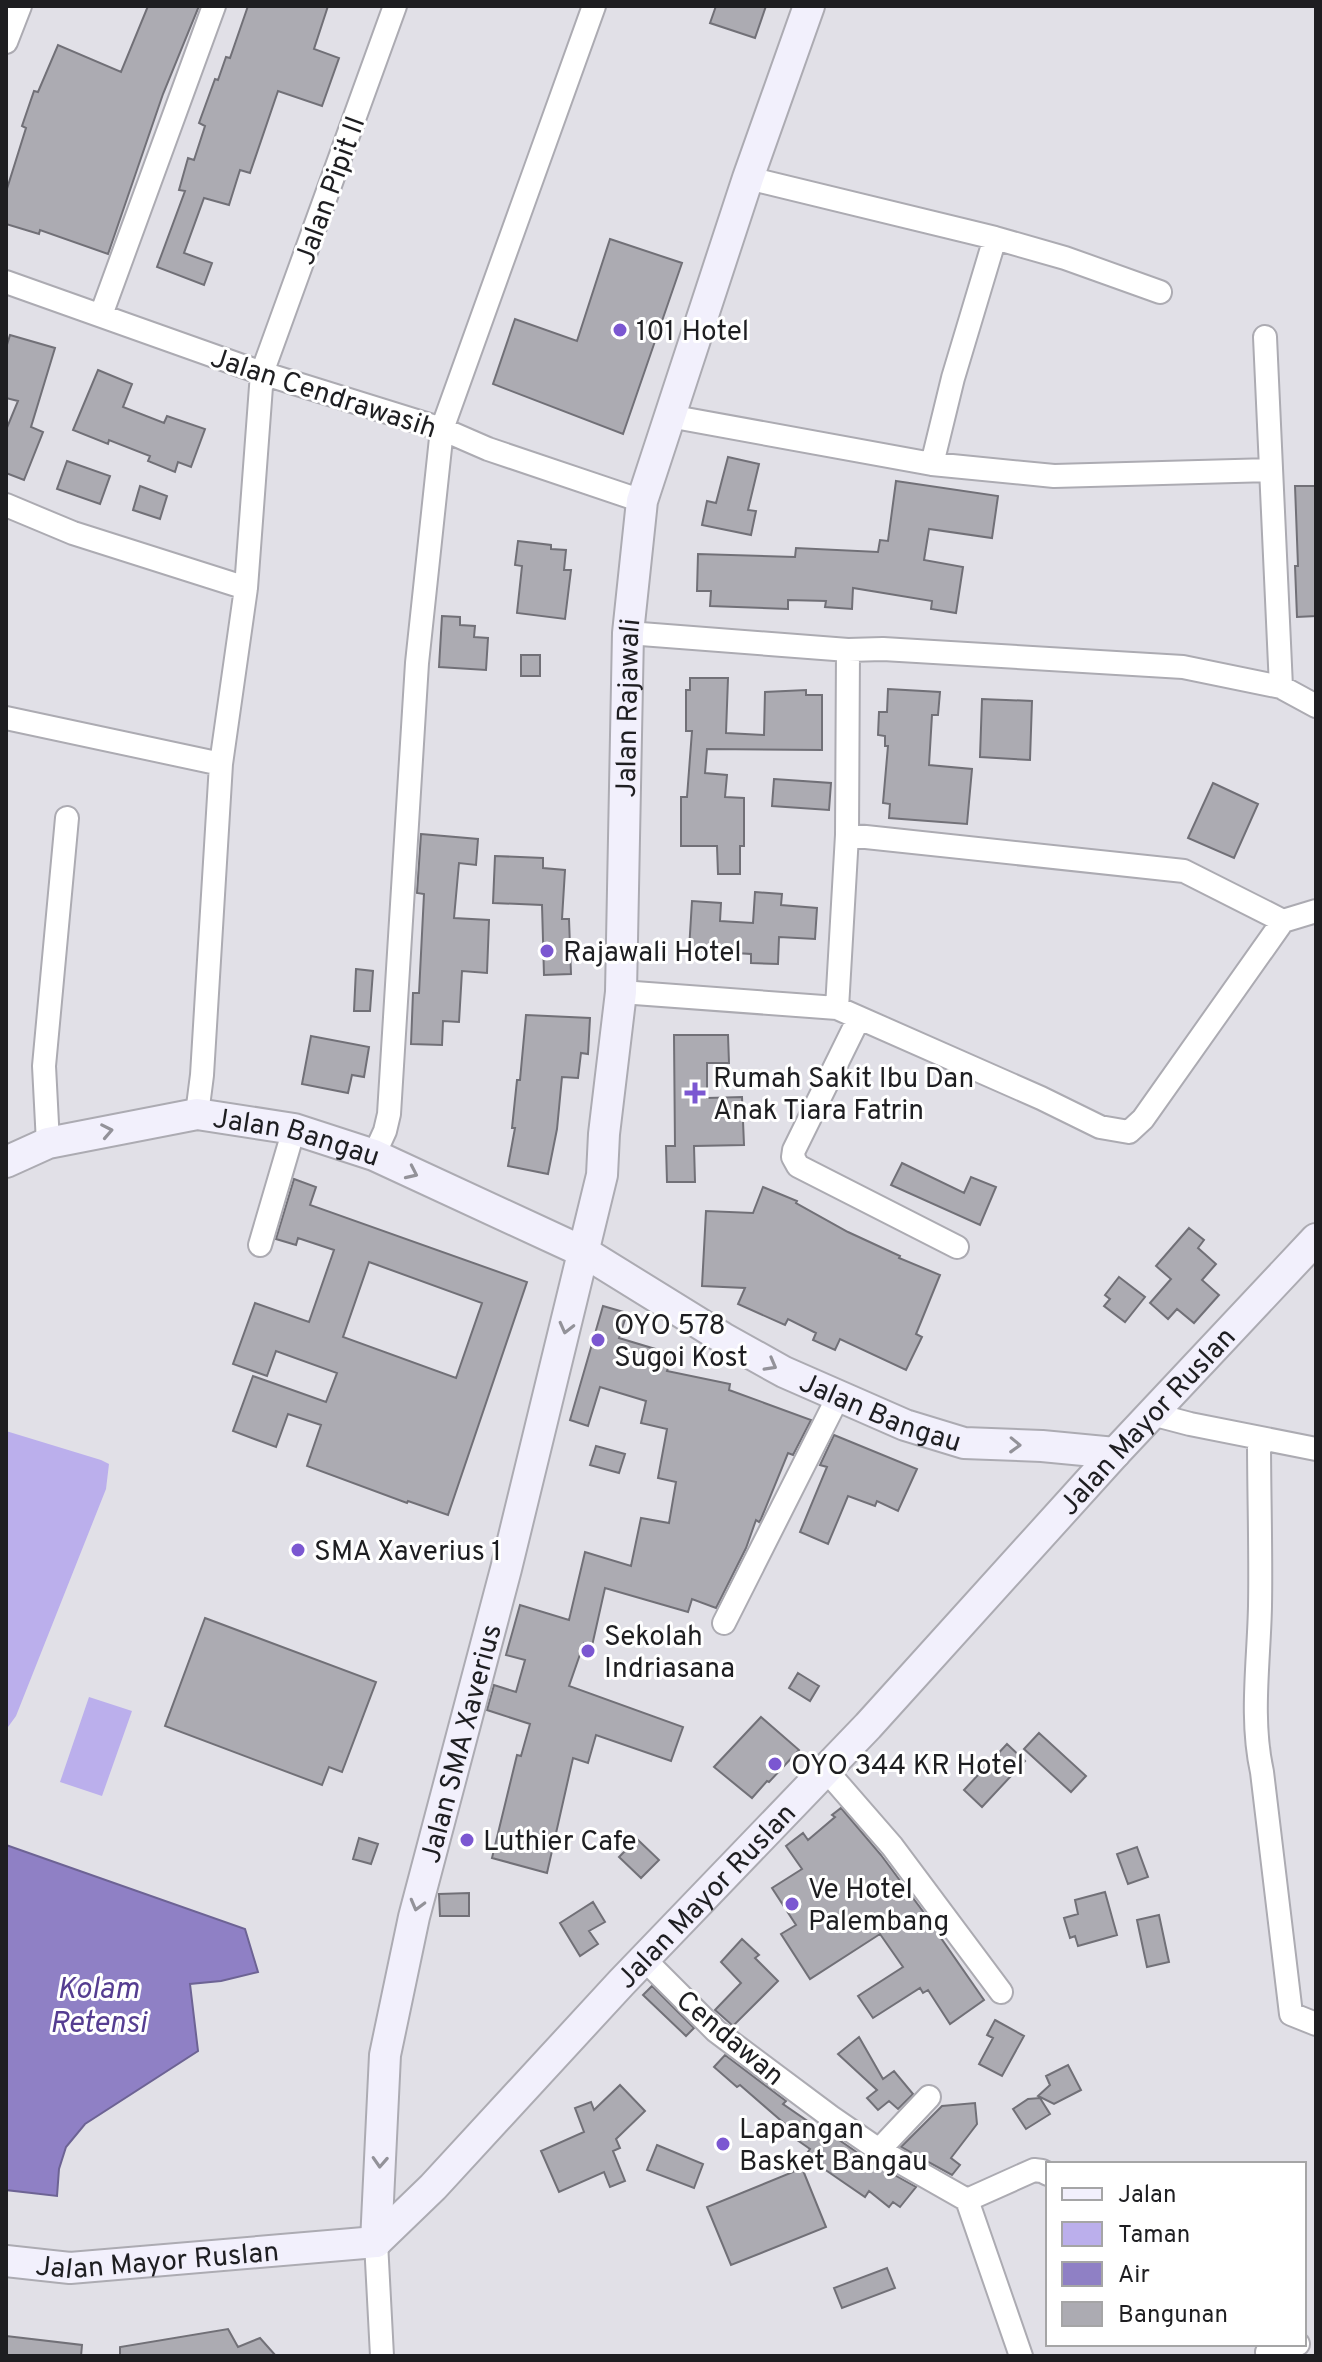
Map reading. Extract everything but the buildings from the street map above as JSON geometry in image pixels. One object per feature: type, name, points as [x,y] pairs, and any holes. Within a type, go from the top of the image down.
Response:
[{"type":"street","points":[[6,42],[20,6]]},
{"type":"street","points":[[101,315],[214,6]]},
{"type":"street","name":"Jalan Pipit II","points":[[197,1114],[221,764],[246,588],[262,373],[395,6]]},
{"type":"street","points":[[374,1155],[389,1114],[417,663],[442,429],[594,6]]},
{"type":"street","name":"Jalan Rajawali","points":[[580,1250],[589,1173],[604,1134],[621,992],[628,633],[642,501],[748,178],[809,6]]},
{"type":"street","points":[[748,178],[995,238],[1065,258],[1160,292]]},
{"type":"street","points":[[932,464],[953,378],[995,238]]},
{"type":"street","name":"Jalan Cendrawasih","points":[[6,282],[262,373],[442,429],[488,449],[642,501]]},
{"type":"street","points":[[1265,337],[1281,687]]},
{"type":"street","points":[[669,416],[932,464],[1054,476],[1271,470]]},
{"type":"street","points":[[6,505],[73,533],[246,588]]},
{"type":"street","points":[[628,633],[848,650],[883,649],[1183,667],[1281,687],[1316,706]]},
{"type":"street","points":[[837,1008],[847,835],[848,650]]},
{"type":"street","points":[[6,718],[221,764]]},
{"type":"street","points":[[48,1143],[44,1066],[67,818]]},
{"type":"street","points":[[847,835],[1184,871],[1283,921]]},
{"type":"street","points":[[621,992],[837,1008],[1100,1127],[1129,1132],[1143,1119],[1283,921],[1316,911]]},
{"type":"street","points":[[859,1018],[793,1157],[798,1166],[957,1247]]},
{"type":"street","name":"Jalan Bangau","points":[[6,1162],[48,1143],[197,1114],[294,1129],[374,1155],[580,1250],[784,1372],[905,1425],[964,1443],[1115,1453]]},
{"type":"street","points":[[260,1245],[294,1129]]},
{"type":"street","name":"Jalan Mayor Ruslan","points":[[6,2261],[70,2268],[376,2242],[433,2187],[644,1959],[868,1726],[1115,1453],[1316,1239]]},
{"type":"street","name":"Jalan SMA Xaverius","points":[[376,2242],[385,2055],[414,1917],[506,1569],[577,1283],[580,1250]]},
{"type":"street","points":[[724,1623],[838,1397]]},
{"type":"street","points":[[1152,1414],[1316,1449]]},
{"type":"street","points":[[1259,1439],[1257,1750],[1291,2014],[1316,2024]]},
{"type":"street","points":[[825,1769],[892,1846],[1001,1992]]},
{"type":"street","name":"Cendawan","points":[[644,1959],[716,2031],[831,2117],[879,2150],[967,2200]]},
{"type":"street","points":[[879,2150],[929,2097]]},
{"type":"street","points":[[1021,2356],[967,2200],[1034,2170],[1046,2173]]},
{"type":"street","points":[[376,2242],[382,2356]]},
{"type":"street","points":[[1267,2352],[1290,2346]]},
{"type":"green space","points":[[6,1431],[109,1464],[106,1489],[16,1716],[8,1727],[6,1726]]},
{"type":"green space","points":[[89,1697],[132,1711],[102,1796],[60,1782]]},
{"type":"water","name":"Kolam Retensi","points":[[6,1845],[245,1929],[258,1972],[221,1981],[190,1984],[198,2051],[85,2124],[66,2147],[59,2169],[57,2196],[6,2190]]},
{"type":"place","name":"101 Hotel","points":[[620,330]]},
{"type":"place","name":"Rajawali Hotel","points":[[547,951]]},
{"type":"place","name":"Rumah Sakit Ibu Dan Anak Tiara Fatrin","points":[[695,1093]]},
{"type":"place","name":"OYO 578 Sugoi Kost","points":[[598,1340]]},
{"type":"place","name":"SMA Xaverius 1","points":[[298,1550]]},
{"type":"place","name":"Sekolah Indriasana","points":[[588,1651]]},
{"type":"place","name":"OYO 344 KR Hotel","points":[[775,1764]]},
{"type":"place","name":"Luthier Cafe","points":[[467,1840]]},
{"type":"place","name":"Ve Hotel Palembang","points":[[792,1904]]},
{"type":"place","name":"Lapangan Basket Bangau","points":[[723,2144]]}]
